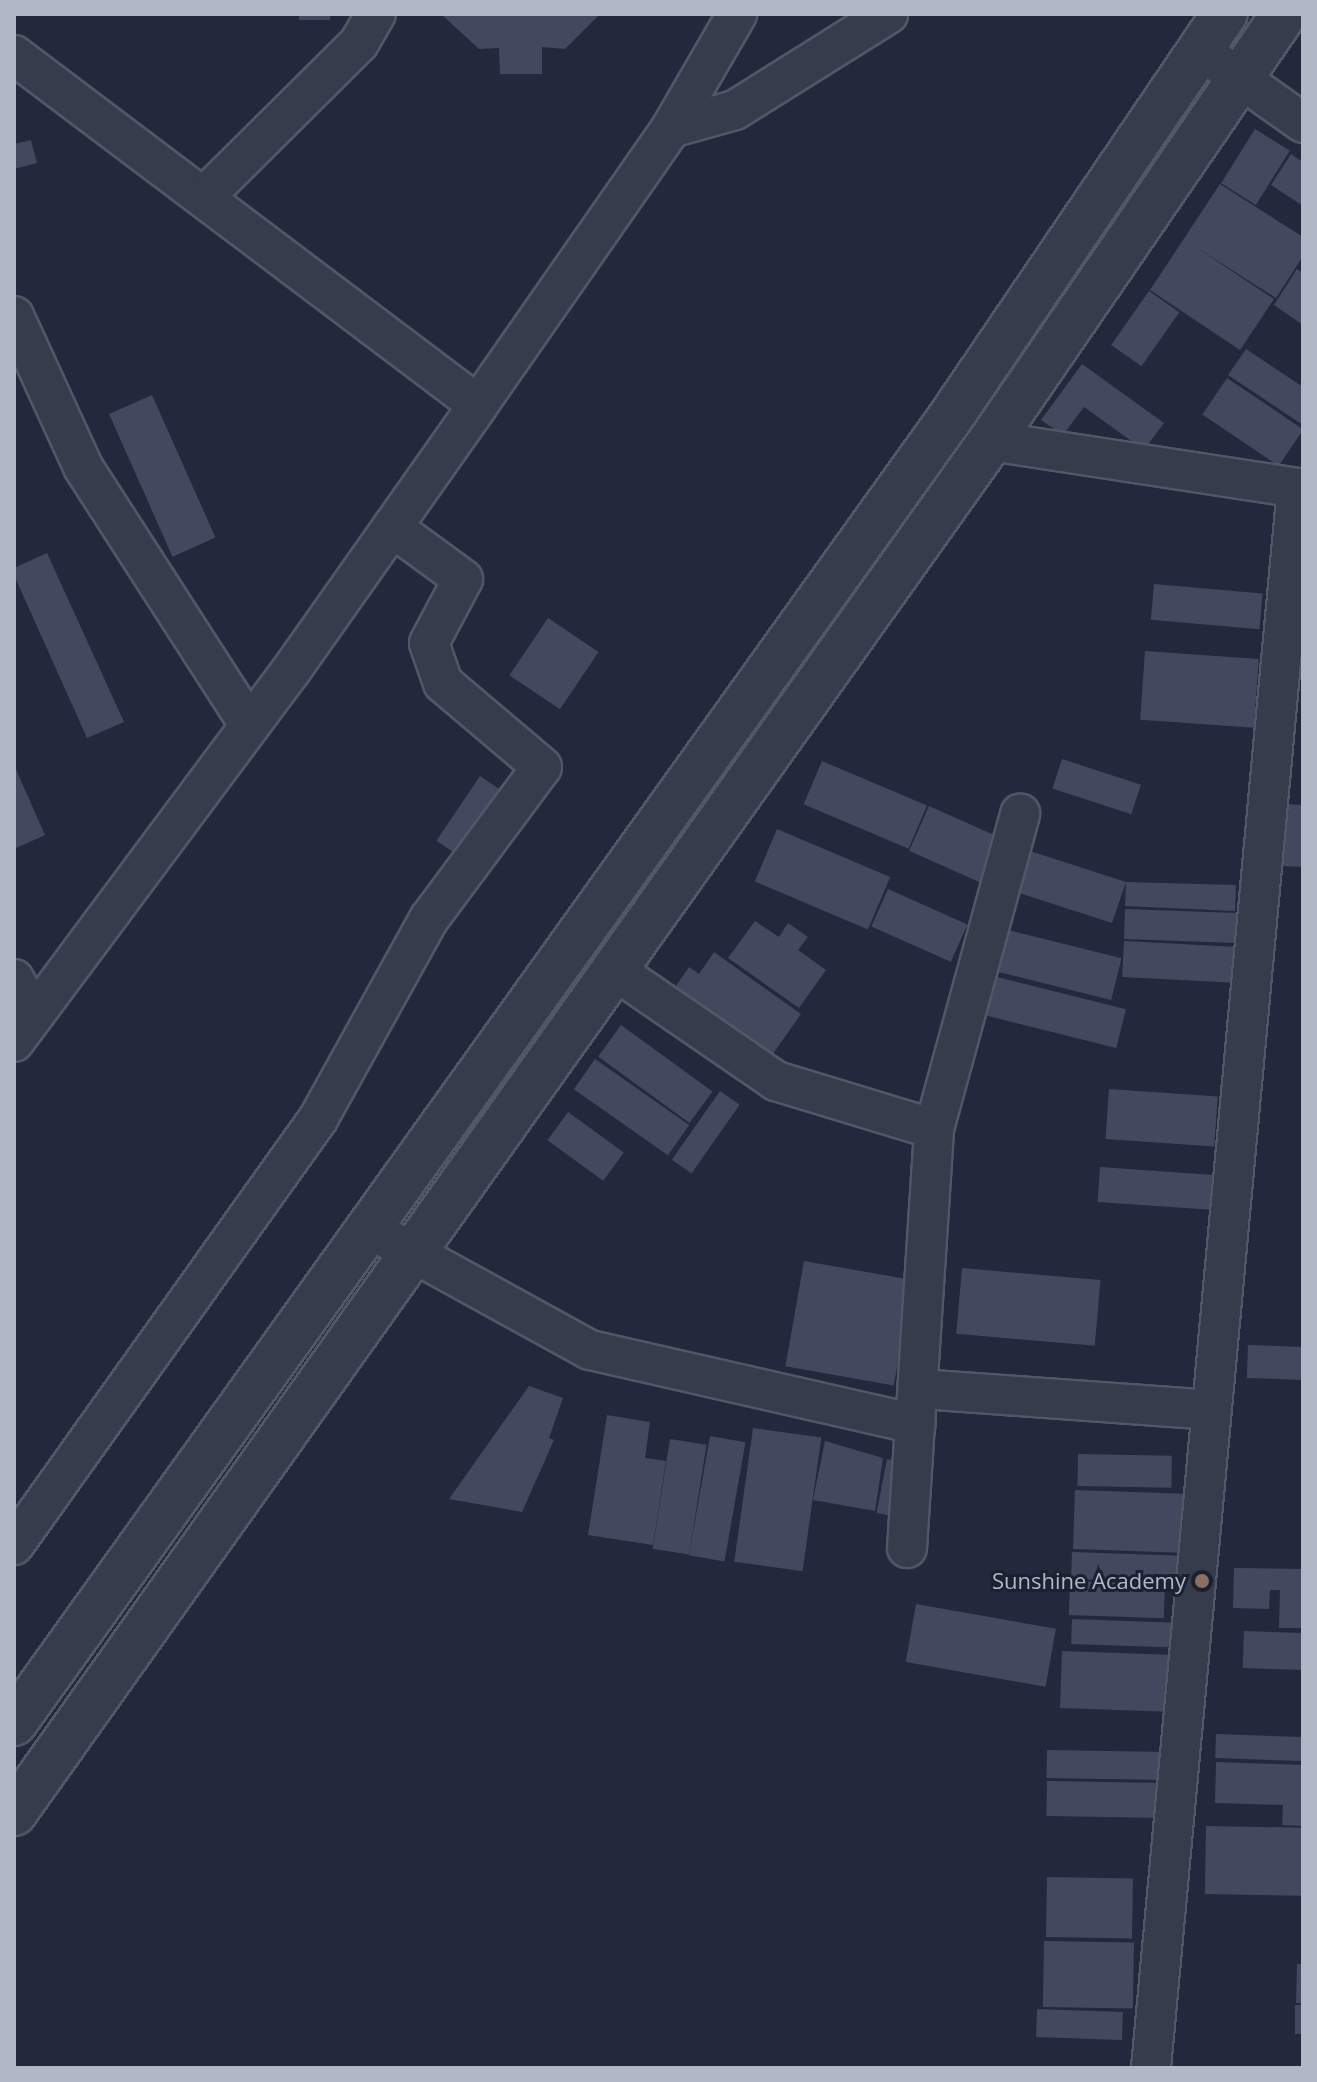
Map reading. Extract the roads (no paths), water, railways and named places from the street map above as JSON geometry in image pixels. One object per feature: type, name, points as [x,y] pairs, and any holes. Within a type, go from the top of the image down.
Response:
[{"type":"street","points":[[204,197],[359,43],[376,14]]},
{"type":"street","points":[[24,1028],[249,725],[478,405],[671,128],[737,14]]},
{"type":"street","points":[[671,128],[735,110],[888,14]]},
{"type":"street","points":[[14,1723],[950,418],[1225,14]]},
{"type":"street","points":[[14,1813],[283,1442],[410,1254],[991,441],[1284,14]]},
{"type":"street","points":[[1200,50],[1303,123]]},
{"type":"street","points":[[14,55],[478,405]]},
{"type":"street","points":[[14,316],[83,467],[249,725]]},
{"type":"street","points":[[991,441],[1301,486],[1151,2068]]},
{"type":"street","points":[[14,1545],[318,1119],[429,919],[542,767],[443,683],[429,643],[463,579],[392,527]]},
{"type":"street","points":[[907,1548],[934,1129],[1020,814]]},
{"type":"street","points":[[613,969],[776,1081],[934,1129]]},
{"type":"street","points":[[14,979],[24,1028]]},
{"type":"street","points":[[368,1228],[410,1254],[590,1350],[918,1407],[1211,1410]]},
{"type":"place","name":"Sunshine Academy","points":[[1202,1581]]}]
